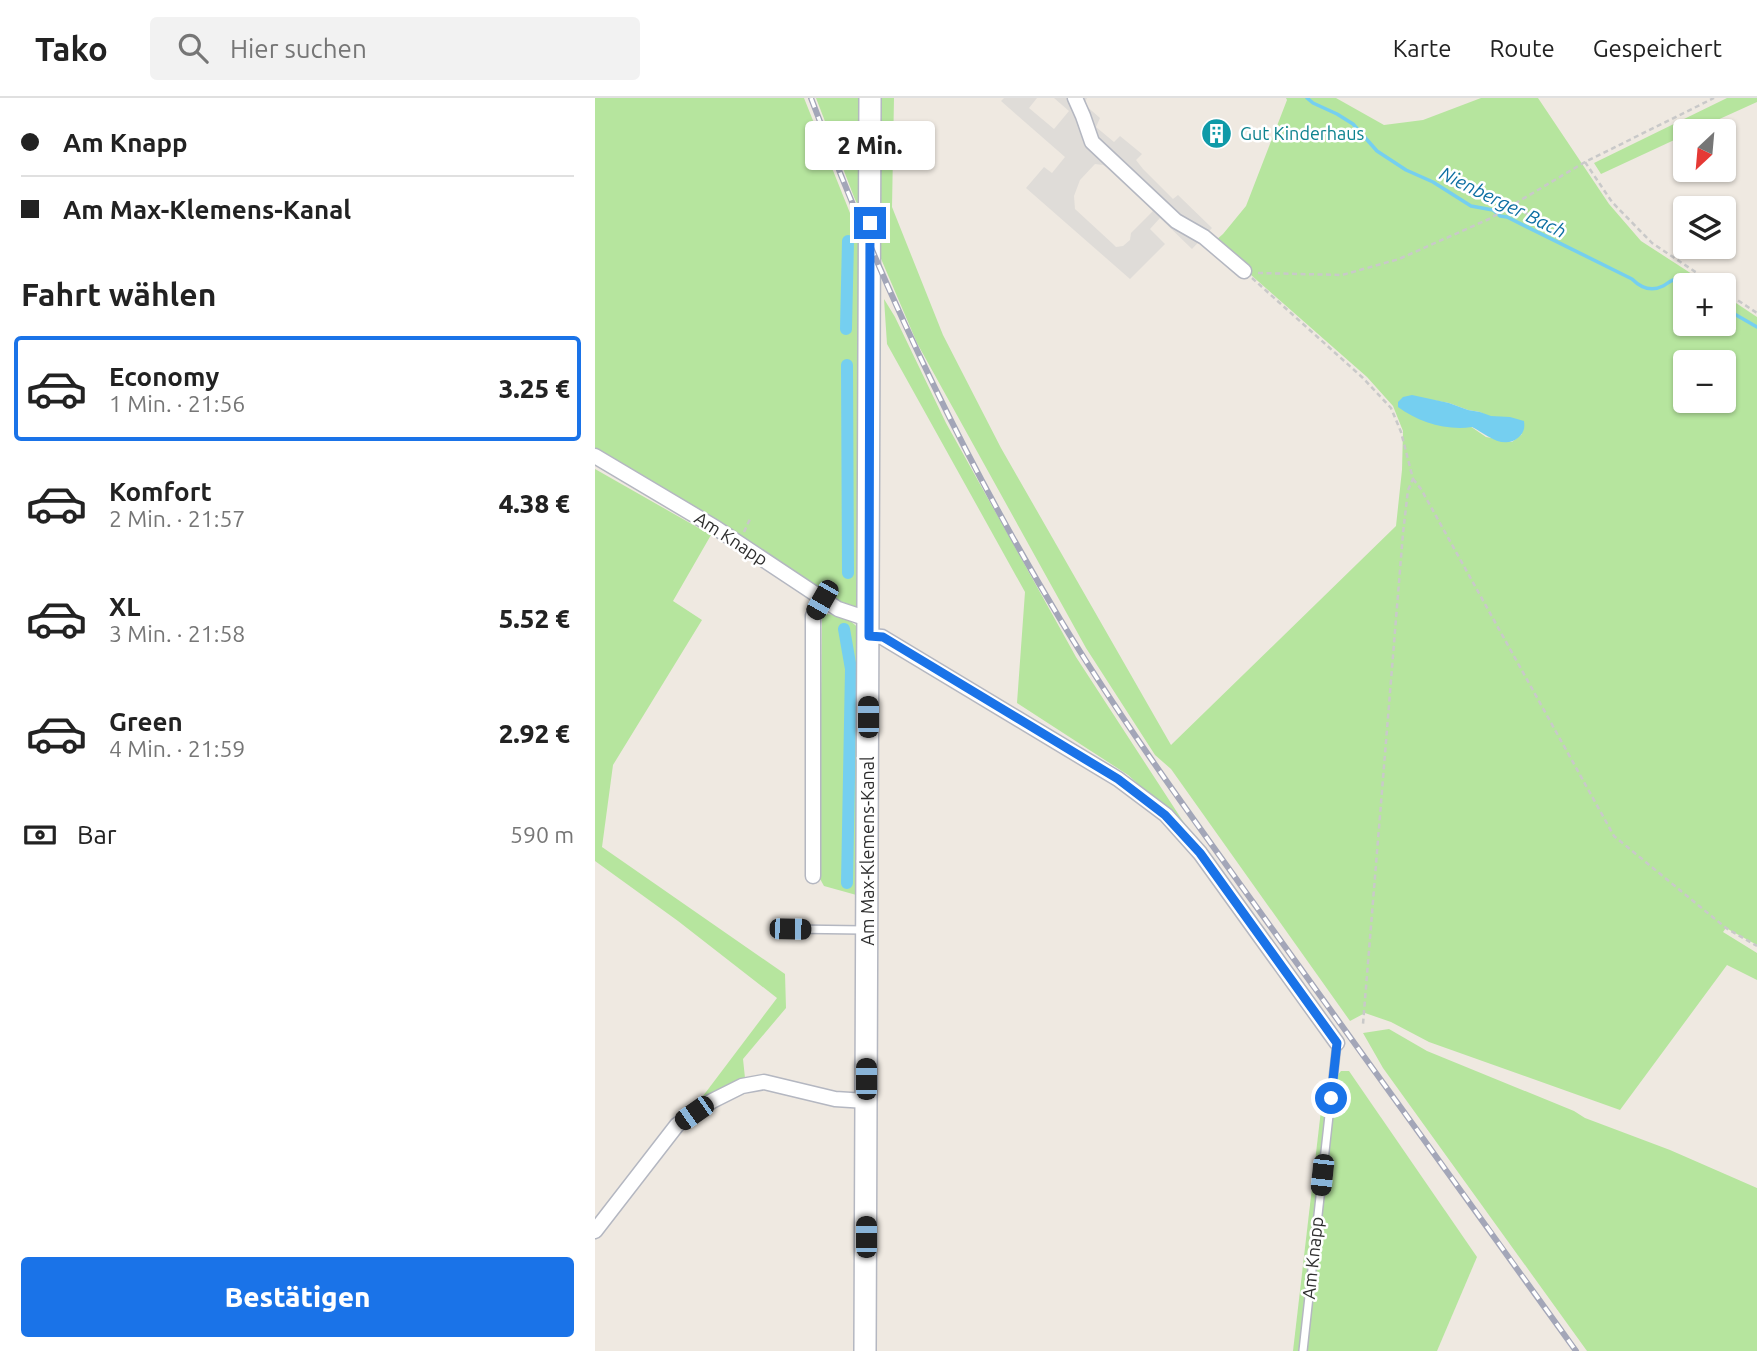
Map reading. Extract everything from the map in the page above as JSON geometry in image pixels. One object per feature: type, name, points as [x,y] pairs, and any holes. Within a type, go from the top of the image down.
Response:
[{"type":"main road","name":"Am Max-Klemens-Kanal","points":[[866,1351],[863,930],[869,626],[870,98]]},
{"type":"street","points":[[1075,98],[1092,142],[1176,221],[1204,237],[1244,271]]},
{"type":"street","name":"Am Knapp","points":[[595,456],[727,535],[822,600],[859,616],[883,637],[1118,779],[1165,815],[1200,853],[1337,1043]]},
{"type":"street","points":[[813,876],[813,616],[822,600]]},
{"type":"street","points":[[595,1231],[677,1125],[712,1101],[742,1086],[764,1082],[835,1099],[866,1101]]},
{"type":"lane","points":[[790,929],[863,930]]},
{"type":"lane","name":"Am Knapp","points":[[1303,1351],[1337,1043]]},
{"type":"path","points":[[1244,271],[1261,274],[1342,275],[1399,259],[1489,219],[1585,162],[1714,98]]},
{"type":"path","points":[[1585,162],[1612,202],[1652,243],[1697,273]]},
{"type":"path","points":[[1507,207],[1540,219]]},
{"type":"path","points":[[1244,271],[1363,378],[1391,408],[1401,432],[1413,479],[1614,836],[1726,928],[1757,946]]},
{"type":"path","points":[[1736,299],[1757,313]]},
{"type":"path","points":[[1363,1024],[1403,533],[1408,490],[1413,479]]},
{"type":"green space","points":[[595,98],[804,98],[864,248],[859,606],[854,608],[837,602],[731,530],[595,448]]},
{"type":"green space","points":[[816,98],[861,98],[860,210],[854,197]]},
{"type":"green space","points":[[881,98],[894,98],[892,207],[943,335],[1001,448],[1171,745],[1396,526],[1403,431],[1393,406],[1367,377],[1251,275],[1240,272],[1207,248],[1223,234],[1246,206],[1286,98],[1336,98],[1384,125],[1423,120],[1481,98],[1538,98],[1609,204],[1641,241],[1690,273],[1673,273],[1673,336],[1736,336],[1736,303],[1757,317],[1757,945],[1726,928],[1723,932],[1757,953],[1757,980],[1727,965],[1620,1110],[1429,1042],[1391,1022],[1365,1013],[1350,1021],[1171,769],[1155,755],[1086,648],[917,343],[879,254]],"holes":[[[1432,400],[1480,412],[1522,434],[1512,442],[1486,437]]]},
{"type":"green space","points":[[1727,98],[1757,98],[1757,102],[1719,119],[1684,119]]},
{"type":"green space","points":[[1673,124],[1673,141],[1601,174],[1594,163]]},
{"type":"green space","points":[[884,299],[946,423],[1076,657],[1188,829],[1128,775],[1017,703],[1025,592],[887,344]]},
{"type":"green space","points":[[595,469],[711,535],[673,601],[702,620],[613,765],[602,847],[785,974],[786,1008],[743,1059],[745,1078],[700,1100],[777,998],[595,861]]},
{"type":"green space","points":[[822,614],[844,617],[861,631],[860,896],[824,886],[819,877]]},
{"type":"green space","points":[[1389,1029],[1427,1051],[1757,1188],[1757,1351],[1587,1351],[1383,1068],[1363,1033]]},
{"type":"green space","points":[[1341,1071],[1349,1071],[1477,1257],[1437,1351],[1293,1351],[1323,1093]]},
{"type":"shaded area","points":[[1004,98],[1037,98],[1029,108],[1054,129],[1069,111],[1054,98],[1087,98],[1084,104],[1100,118],[1096,127],[1114,142],[1120,136],[1142,154],[1136,160],[1143,169],[1173,199],[1178,195],[1212,228],[1192,249],[1160,218],[1150,229],[1165,244],[1130,279],[1026,188],[1044,167],[1052,173],[1065,157],[1001,101]],"holes":[[[1095,164],[1103,165],[1153,211],[1131,233],[1130,240],[1123,246],[1116,247],[1075,209],[1074,196],[1080,180]]]},
{"type":"water","points":[[1412,395],[1491,416],[1524,421],[1524,430],[1513,441],[1501,442],[1472,427],[1453,428],[1433,424],[1398,407],[1398,402],[1403,397]]},
{"type":"waterway","name":"Nienberger Bach","points":[[1307,98],[1353,124],[1377,151],[1471,206],[1493,210],[1500,216],[1507,217],[1646,288],[1659,288],[1673,280]]},
{"type":"waterway","points":[[846,329],[848,241]]},
{"type":"waterway","name":"Nienberger Bach","points":[[1736,315],[1757,327]]},
{"type":"waterway","points":[[847,365],[848,573]]},
{"type":"waterway","points":[[844,629],[851,669],[847,883]]},
{"type":"railway","points":[[811,98],[837,166],[923,364],[988,493],[1060,619],[1163,777],[1576,1351]]},
{"type":"place","name":"Gut Kinderhaus","points":[[1217,134]]},
{"type":"route","points":[[870,223],[869,636],[883,637],[1118,779],[1176,825],[1200,853],[1337,1043],[1331,1098]]}]
